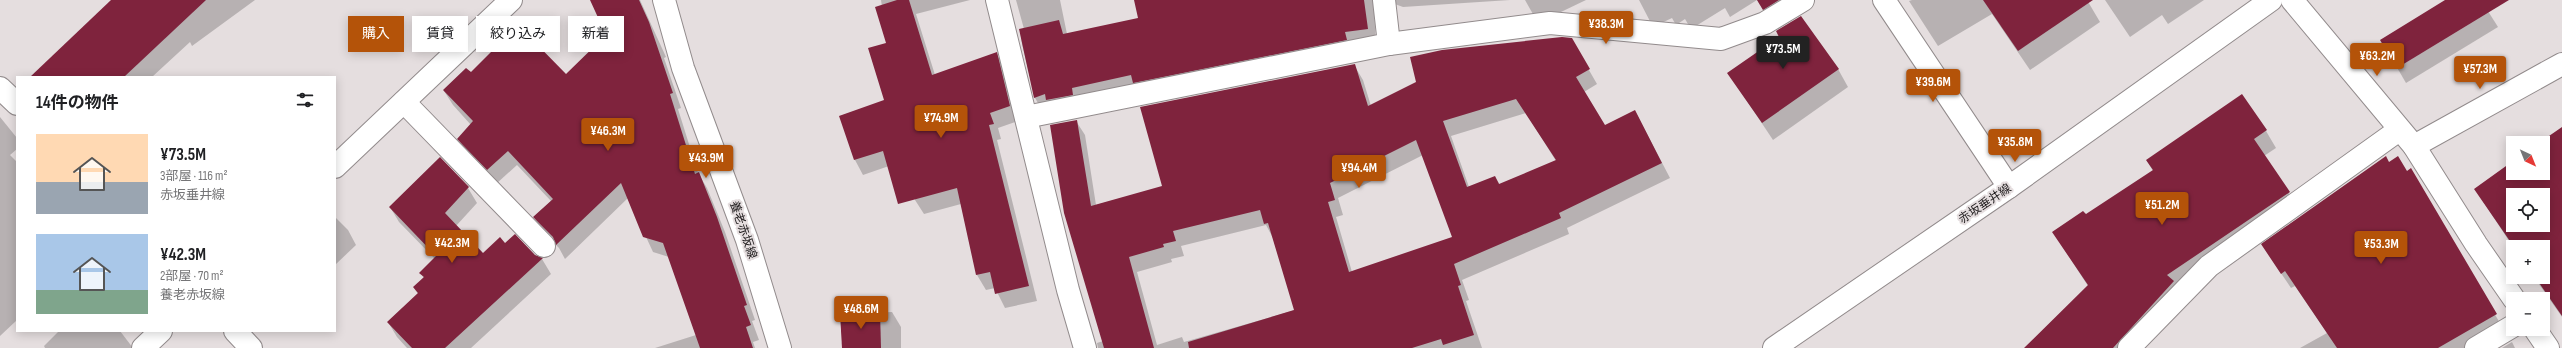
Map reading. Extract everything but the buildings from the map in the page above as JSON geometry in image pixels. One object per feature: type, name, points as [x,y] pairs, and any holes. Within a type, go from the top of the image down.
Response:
[{"type":"street","points":[[336,166],[511,0]]},
{"type":"street","name":"養老赤坂線","points":[[664,0],[683,68],[747,240],[780,348]]},
{"type":"street","points":[[997,0],[1068,290],[1085,348]]},
{"type":"street","points":[[1384,0],[1389,44]]},
{"type":"street","points":[[1026,117],[1389,44],[1550,23],[1721,39],[1765,23],[1803,0]]},
{"type":"street","points":[[1884,0],[2010,187]]},
{"type":"street","name":"赤坂垂井線","points":[[1774,348],[2010,187],[2271,0]]},
{"type":"street","points":[[2292,0],[2399,130],[2414,146],[2476,244],[2509,292]]},
{"type":"street","points":[[2414,146],[2562,64]]},
{"type":"street","points":[[0,88],[16,103]]},
{"type":"street","points":[[404,102],[544,246]]},
{"type":"street","points":[[2129,348],[2208,266],[2399,130]]},
{"type":"street","points":[[2476,348],[2506,330]]},
{"type":"street","points":[[143,348],[160,332]]},
{"type":"street","points":[[236,332],[251,348]]},
{"type":"street","points":[[2540,336],[2548,348]]}]
